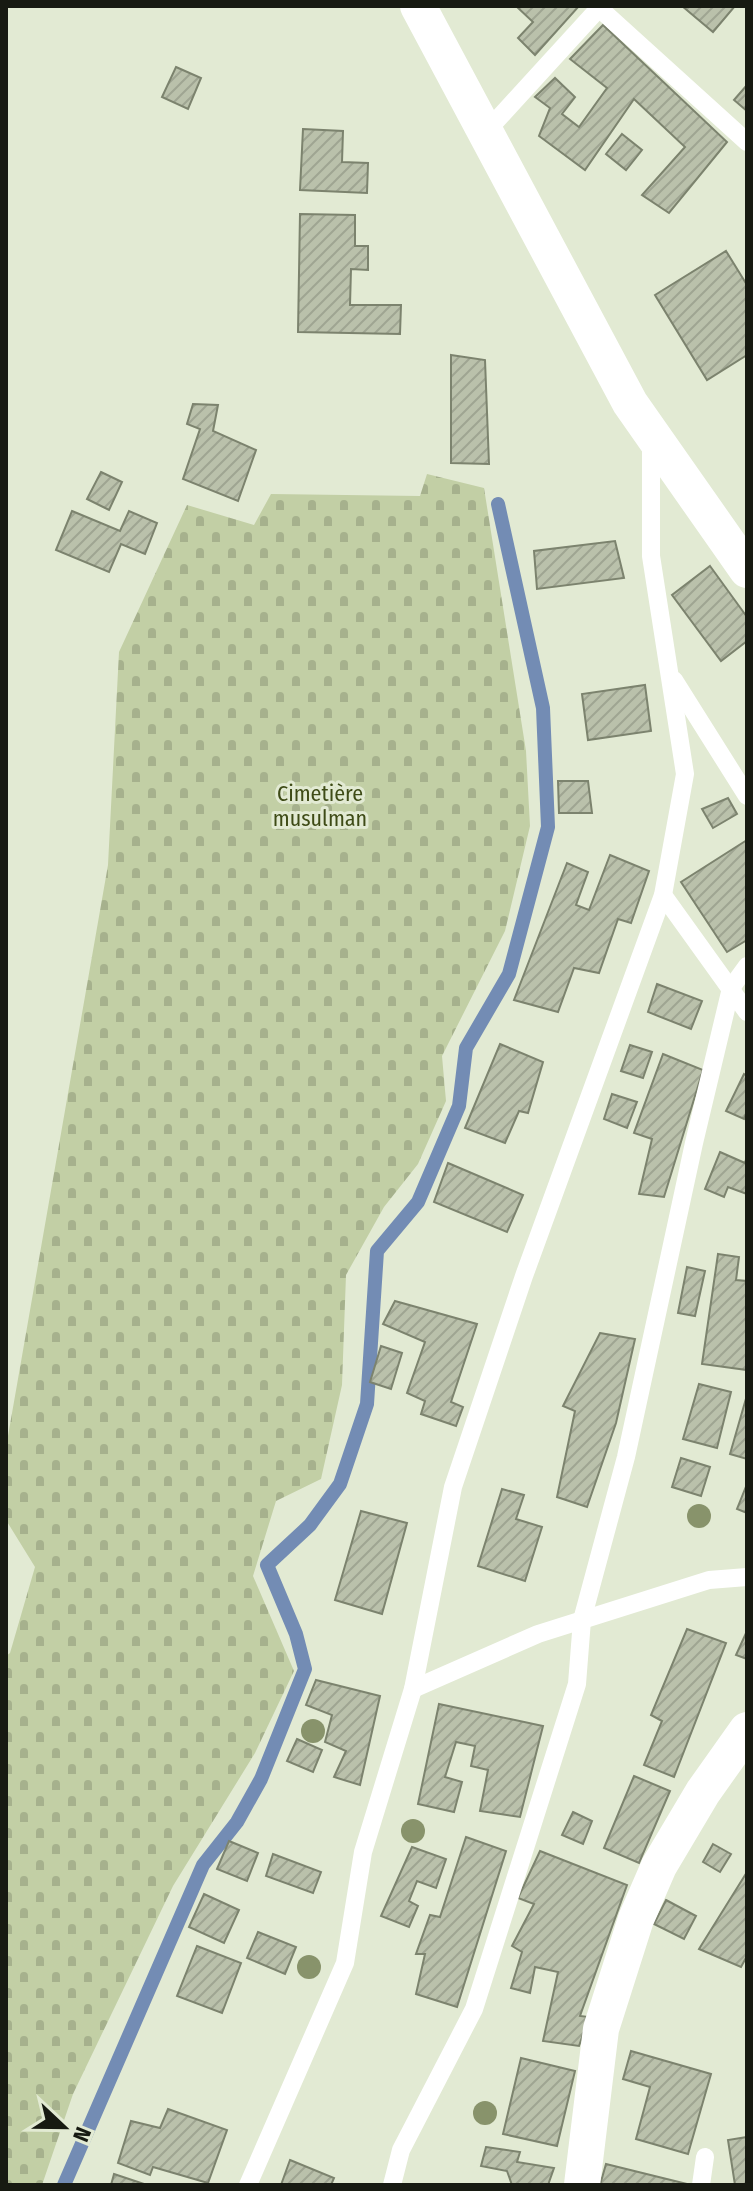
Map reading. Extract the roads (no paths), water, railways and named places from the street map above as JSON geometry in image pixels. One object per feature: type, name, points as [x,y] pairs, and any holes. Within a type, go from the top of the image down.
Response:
[{"type":"street","points":[[418,6],[630,403],[747,570]]},
{"type":"street","points":[[582,2185],[601,2029],[636,1919],[659,1866],[703,1792],[747,1730]]},
{"type":"lane","points":[[485,133],[600,7],[747,142]]},
{"type":"lane","points":[[248,2185],[345,1963],[363,1852],[413,1689],[453,1487],[524,1276],[663,895],[685,774],[651,556],[651,433]]},
{"type":"lane","points":[[670,675],[747,796]]},
{"type":"lane","points":[[663,895],[747,1012]]},
{"type":"lane","points":[[392,2185],[401,2150],[474,2009],[577,1684],[582,1620],[626,1457],[670,1248],[731,988],[747,966]]},
{"type":"lane","points":[[413,1689],[538,1634],[709,1580],[747,1577]]},
{"type":"lane","points":[[701,2185],[705,2157]]},
{"type":"waterway","points":[[64,2185],[203,1865],[237,1822],[261,1779],[305,1669],[296,1634],[267,1565],[310,1525],[340,1484],[367,1404],[377,1251],[418,1202],[459,1106],[466,1048],[509,974],[548,827],[543,708],[498,504]]},
{"type":"park label","name":"Cimetière musulman","points":[[320,806]]}]
